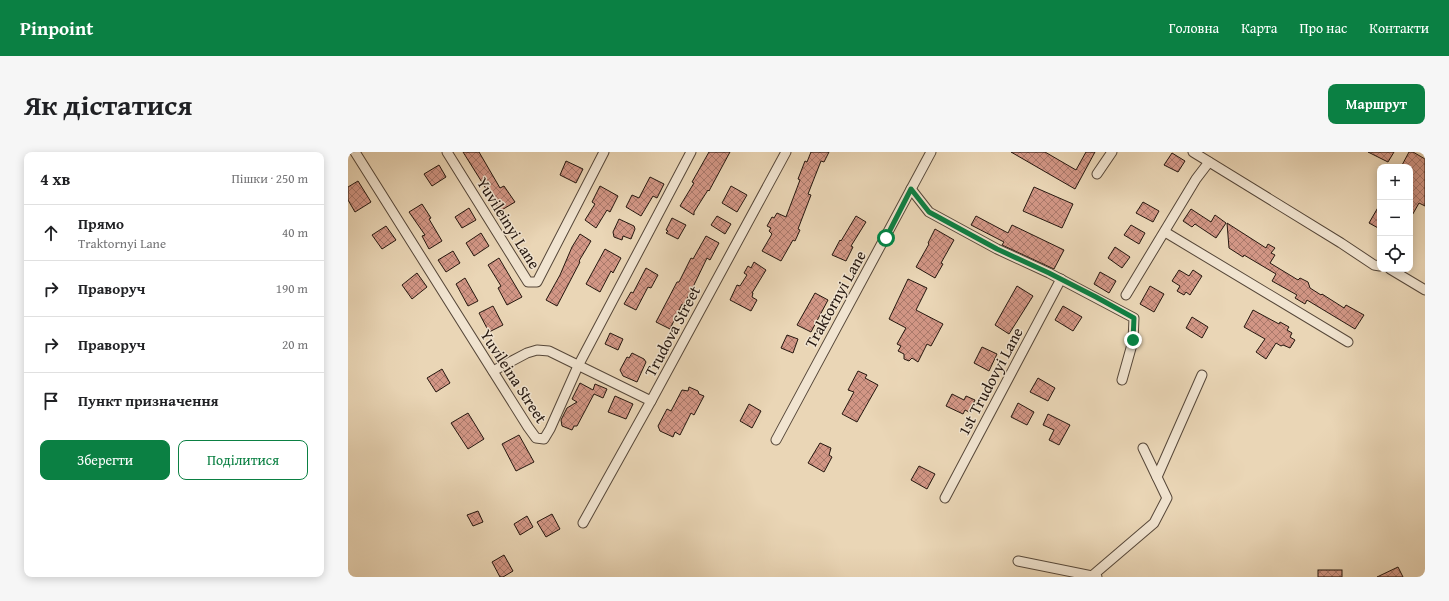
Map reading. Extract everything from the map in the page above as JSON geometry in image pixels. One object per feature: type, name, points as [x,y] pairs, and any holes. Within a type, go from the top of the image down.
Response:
[{"type":"street","name":"Yuvileina Street","points":[[355,152],[528,427],[536,438],[544,439],[550,429],[578,366],[691,152]]},
{"type":"street","name":"Yuvileinyi Lane","points":[[447,152],[528,282],[537,282],[604,152]]},
{"type":"street","name":"Trudova Street","points":[[583,523],[786,152]]},
{"type":"street","name":"Traktornyi Lane","points":[[776,440],[931,152]]},
{"type":"street","points":[[1097,174],[1112,152]]},
{"type":"street","points":[[1193,152],[1377,266]]},
{"type":"street","points":[[1126,295],[1196,179],[1209,162]]},
{"type":"street","points":[[911,189],[929,212],[997,249],[1061,279],[1134,318],[1133,340],[1122,380]]},
{"type":"street","points":[[1165,232],[1348,342]]},
{"type":"street","points":[[1395,272],[1425,290]]},
{"type":"street","name":"1st Trudovyi Lane","points":[[945,498],[1061,279]]},
{"type":"street","points":[[493,371],[528,352],[538,350],[549,351],[651,401]]},
{"type":"street","points":[[1157,477],[1202,375]]},
{"type":"street","points":[[1018,561],[1095,576],[1154,523],[1167,498],[1143,448]]},
{"type":"building","points":[[463,152],[479,152],[500,188],[504,186],[515,202],[500,211]]},
{"type":"building","points":[[709,152],[730,152],[709,191],[708,190],[694,212],[694,215],[680,206],[694,183],[692,182]]},
{"type":"building","points":[[811,152],[829,152],[824,162],[821,161],[808,194],[811,195],[798,229],[800,230],[795,241],[793,240],[781,261],[762,251],[772,234],[769,231],[771,228],[767,226],[772,217],[774,218],[777,213],[786,217],[800,180],[798,179],[805,161],[807,162]]},
{"type":"building","points":[[1011,152],[1045,152],[1076,170],[1086,152],[1095,152],[1075,189]]},
{"type":"building","points":[[1368,152],[1394,152],[1388,162]]},
{"type":"building","points":[[1409,152],[1413,152],[1425,159],[1425,206],[1419,203],[1413,214],[1413,164],[1403,164]]},
{"type":"building","points":[[1172,153],[1185,161],[1178,172],[1164,165]]},
{"type":"building","points":[[566,161],[583,169],[576,183],[560,175]]},
{"type":"building","points":[[439,165],[446,177],[432,186],[424,174]]},
{"type":"building","points":[[650,177],[664,184],[657,198],[653,196],[641,216],[626,207],[632,195],[639,198]]},
{"type":"building","points":[[358,181],[371,202],[355,212],[348,200],[348,187]]},
{"type":"building","points":[[600,186],[618,196],[610,212],[607,210],[596,228],[585,220],[595,204],[592,202]]},
{"type":"building","points":[[731,186],[747,195],[737,212],[722,203]]},
{"type":"building","points":[[1034,187],[1073,204],[1062,228],[1023,211]]},
{"type":"building","points":[[1143,202],[1159,211],[1153,222],[1136,213]]},
{"type":"building","points":[[422,204],[431,218],[429,219],[442,241],[429,249],[422,236],[425,235],[409,212]]},
{"type":"building","points":[[469,208],[476,220],[462,228],[455,217]]},
{"type":"building","points":[[1191,209],[1211,222],[1215,215],[1226,223],[1216,238],[1195,224],[1192,227],[1183,221]]},
{"type":"building","points":[[1377,209],[1377,227],[1369,223]]},
{"type":"building","points":[[717,216],[731,224],[725,234],[711,225]]},
{"type":"building","points":[[856,216],[866,222],[851,246],[853,247],[846,261],[832,255]]},
{"type":"building","points":[[976,216],[1008,233],[1012,225],[1064,250],[1054,269],[1002,245],[1004,242],[971,225]]},
{"type":"building","points":[[672,218],[686,225],[678,239],[666,233]]},
{"type":"building","points":[[619,219],[634,226],[635,229],[631,239],[623,236],[622,240],[614,237],[613,232]]},
{"type":"building","points":[[1227,223],[1266,248],[1268,244],[1275,248],[1271,253],[1275,255],[1270,263],[1298,280],[1300,278],[1308,282],[1310,288],[1344,308],[1346,305],[1364,315],[1355,329],[1307,300],[1305,304],[1295,298],[1297,295],[1272,281],[1276,274],[1229,248]]},
{"type":"building","points":[[1131,225],[1145,233],[1139,244],[1124,235]]},
{"type":"building","points":[[386,226],[396,240],[382,249],[372,235]]},
{"type":"building","points":[[935,229],[954,240],[941,263],[943,264],[935,278],[916,267],[929,244],[928,243]]},
{"type":"building","points":[[481,233],[489,246],[474,256],[466,243]]},
{"type":"building","points":[[580,234],[591,241],[579,261],[580,262],[557,306],[546,300]]},
{"type":"building","points":[[706,236],[719,243],[710,260],[707,258],[684,305],[682,304],[670,329],[656,322],[677,282],[679,282],[691,258],[693,259]]},
{"type":"building","points":[[1115,247],[1130,257],[1122,268],[1108,258]]},
{"type":"building","points":[[605,249],[621,258],[613,273],[611,271],[600,292],[586,284]]},
{"type":"building","points":[[453,251],[460,263],[446,272],[438,260]]},
{"type":"building","points":[[499,258],[522,297],[507,305],[498,288],[501,286],[488,265]]},
{"type":"building","points":[[754,262],[766,270],[752,293],[752,297],[757,300],[751,311],[730,300],[737,285],[740,286],[747,275],[744,273],[748,266],[751,268]]},
{"type":"building","points":[[646,268],[658,275],[651,288],[648,287],[636,310],[624,304],[631,292],[633,293]]},
{"type":"building","points":[[1179,270],[1189,276],[1193,270],[1202,276],[1190,295],[1186,292],[1184,295],[1177,291],[1180,286],[1172,281]]},
{"type":"building","points":[[1100,272],[1116,281],[1109,293],[1094,284]]},
{"type":"building","points":[[417,273],[427,287],[412,299],[402,285]]},
{"type":"building","points":[[465,278],[478,301],[468,306],[456,284]]},
{"type":"building","points":[[908,279],[927,288],[916,310],[943,324],[931,346],[927,344],[918,362],[912,358],[909,361],[904,359],[904,354],[898,351],[901,346],[897,344],[906,328],[889,319]]},
{"type":"building","points":[[1017,286],[1033,296],[1009,334],[995,325]]},
{"type":"building","points":[[1150,286],[1164,294],[1154,312],[1140,304]]},
{"type":"building","points":[[815,293],[828,300],[811,332],[797,325]]},
{"type":"building","points":[[493,306],[503,325],[489,332],[479,313]]},
{"type":"building","points":[[1063,306],[1082,317],[1073,331],[1055,320]]},
{"type":"building","points":[[1253,310],[1279,324],[1280,322],[1289,327],[1287,330],[1292,333],[1290,337],[1295,340],[1290,348],[1276,343],[1266,359],[1256,352],[1265,339],[1244,327]]},
{"type":"building","points":[[1192,317],[1208,327],[1202,338],[1186,328]]},
{"type":"building","points":[[610,333],[623,339],[618,350],[605,344]]},
{"type":"building","points":[[787,335],[798,339],[793,353],[781,348]]},
{"type":"building","points":[[982,347],[997,354],[989,371],[974,363]]},
{"type":"building","points":[[632,353],[644,359],[646,362],[637,382],[623,376],[620,370],[627,357],[629,358]]},
{"type":"building","points":[[442,369],[450,383],[436,392],[427,378]]},
{"type":"building","points":[[858,371],[867,375],[865,378],[878,385],[857,422],[842,414],[854,392],[848,390]]},
{"type":"building","points":[[1038,378],[1055,388],[1048,401],[1030,392]]},
{"type":"building","points":[[580,383],[593,390],[595,384],[607,389],[603,398],[594,394],[577,426],[574,426],[572,430],[562,426],[561,420],[567,408],[577,402],[572,399]]},
{"type":"building","points":[[689,387],[698,391],[699,394],[704,396],[694,415],[691,413],[680,435],[675,432],[673,437],[660,431],[658,426],[667,409],[671,411],[682,390],[688,391]]},
{"type":"building","points":[[952,394],[964,400],[966,396],[975,400],[969,412],[965,410],[963,414],[946,406]]},
{"type":"building","points":[[615,396],[633,404],[626,419],[608,412]]},
{"type":"building","points":[[1018,403],[1034,412],[1027,425],[1011,417]]},
{"type":"building","points":[[749,404],[761,411],[752,428],[740,421]]},
{"type":"building","points":[[468,413],[484,439],[468,449],[451,423]]},
{"type":"building","points":[[1048,414],[1070,425],[1059,445],[1049,440],[1054,430],[1043,425]]},
{"type":"building","points":[[519,435],[534,462],[516,471],[502,444]]},
{"type":"building","points":[[820,443],[831,448],[829,455],[832,457],[824,472],[808,463]]},
{"type":"building","points":[[919,466],[935,474],[927,489],[911,480]]},
{"type":"building","points":[[478,511],[483,522],[473,526],[467,515]]},
{"type":"building","points":[[552,514],[560,529],[546,537],[537,522]]},
{"type":"building","points":[[527,516],[533,527],[520,535],[514,524]]},
{"type":"building","points":[[504,555],[513,571],[503,577],[500,577],[492,562]]},
{"type":"building","points":[[1398,567],[1403,577],[1377,577]]},
{"type":"building","points":[[1318,570],[1342,570],[1342,577],[1318,577]]},
{"type":"route","points":[[886,238],[911,189],[929,212],[997,249],[1049,273],[1134,318],[1133,340]]}]
